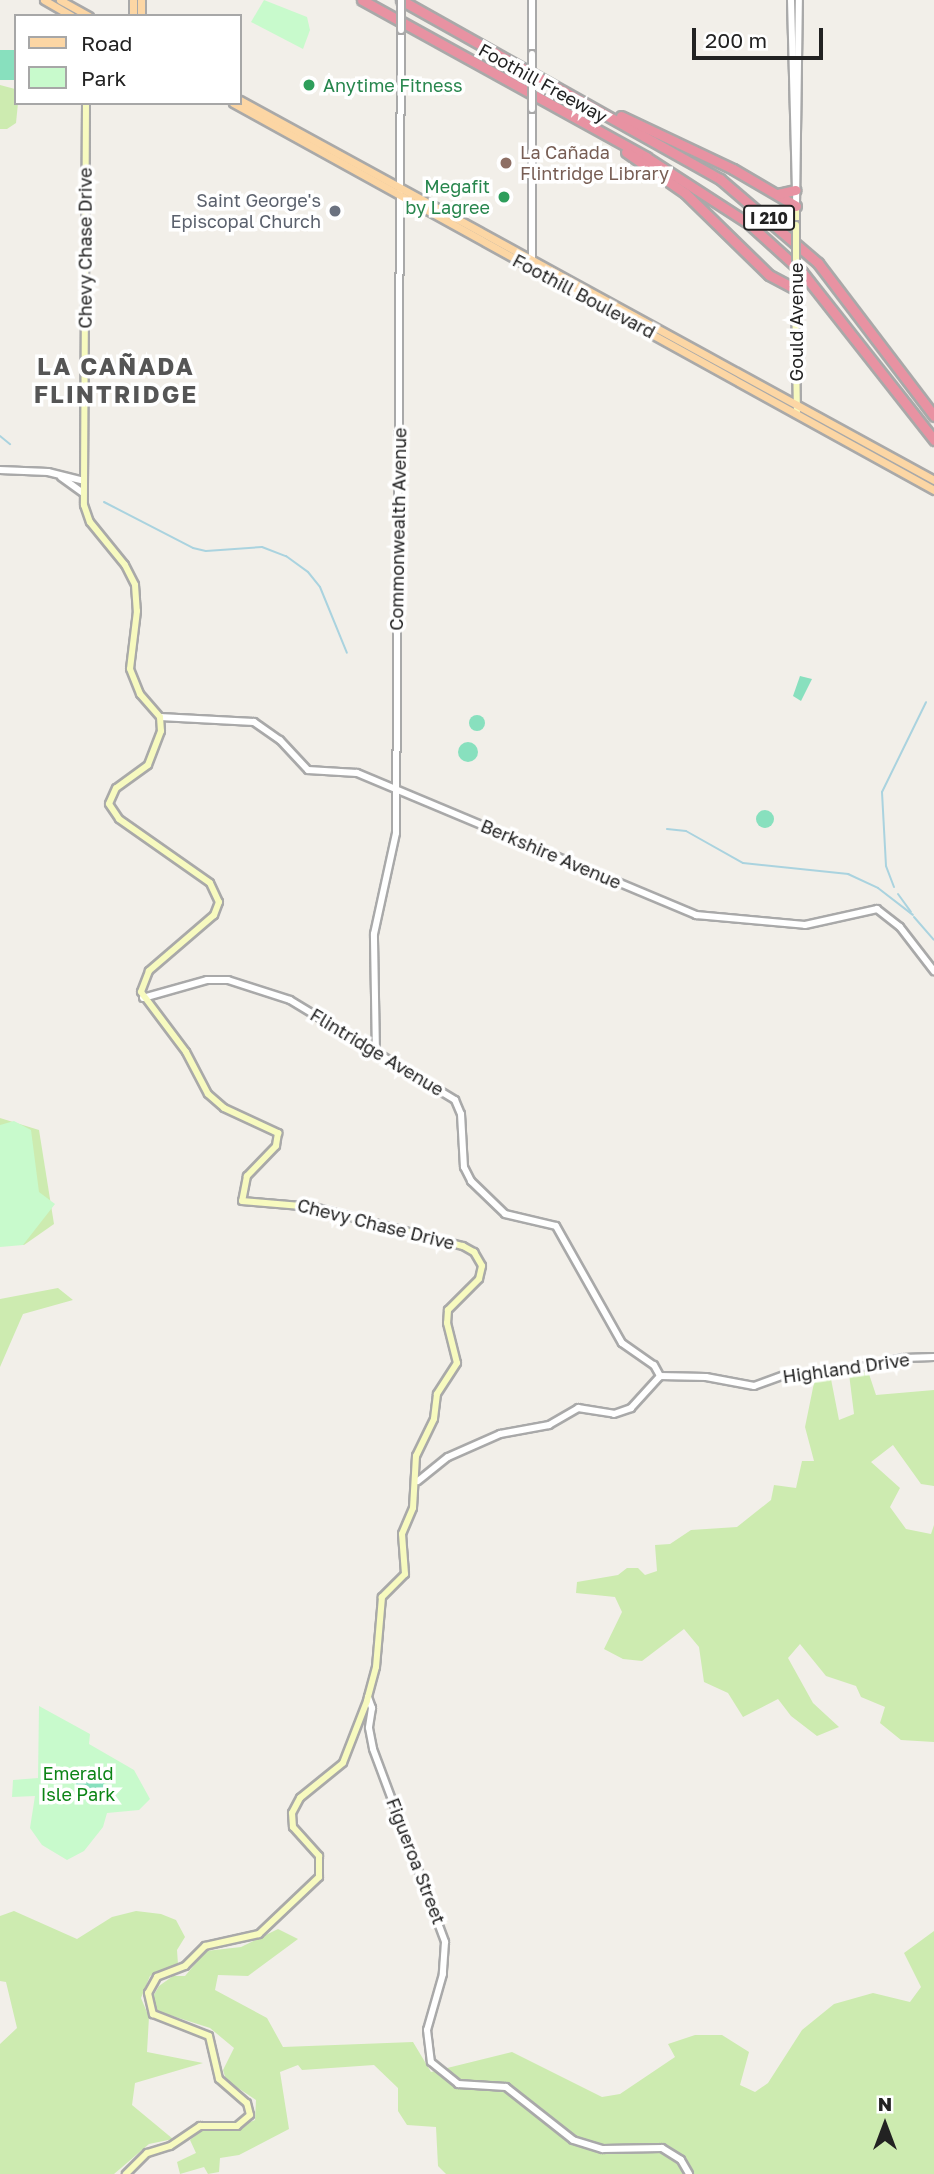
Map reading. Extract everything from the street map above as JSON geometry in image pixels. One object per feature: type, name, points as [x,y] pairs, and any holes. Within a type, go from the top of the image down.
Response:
[{"type":"highway","points":[[352,0],[400,26]]},
{"type":"highway","name":"Foothill Freeway","points":[[362,0],[400,26],[703,190],[803,272],[934,440]]},
{"type":"highway","name":"Foothill Freeway","points":[[403,0],[720,179],[779,226],[826,272],[934,416]]},
{"type":"highway","points":[[550,83],[711,158],[796,206]]},
{"type":"highway","points":[[578,120],[685,193],[769,275],[796,286]]},
{"type":"highway","points":[[775,194],[796,190]]},
{"type":"main road","points":[[44,0],[68,14]]},
{"type":"main road","points":[[60,0],[85,14]]},
{"type":"main road","name":"Foothill Boulevard","points":[[242,101],[400,192]]},
{"type":"main road","name":"Chevy Chase Drive","points":[[86,105],[83,493],[90,522],[125,565],[135,585],[137,611],[130,669],[140,694],[160,718]]},
{"type":"main road","name":"Foothill Boulevard","points":[[237,105],[796,409],[934,480]]},
{"type":"main road","name":"Gould Avenue","points":[[796,206],[796,409]]},
{"type":"main road","name":"Foothill Boulevard","points":[[796,409],[934,490]]},
{"type":"main road","points":[[142,998],[141,986],[149,971],[214,915],[219,902],[210,883],[119,819],[110,807],[116,788],[144,768],[155,753],[160,718]]},
{"type":"main road","name":"Chevy Chase Drive","points":[[126,2174],[147,2153],[170,2146],[200,2126],[237,2126],[250,2115],[247,2103],[219,2079],[209,2036],[153,2014],[148,1993],[157,1977],[185,1966],[205,1946],[259,1934],[316,1883],[321,1871],[319,1856],[291,1820],[300,1798],[343,1763],[368,1697],[376,1667],[382,1597],[405,1574],[402,1534],[418,1480],[418,1449],[435,1419],[437,1394],[457,1363],[447,1323],[448,1310],[479,1279],[480,1261],[463,1246],[345,1215],[282,1202],[242,1201],[247,1176],[276,1146],[278,1133],[216,1102],[186,1052],[142,998]]},
{"type":"street","name":"Commonwealth Avenue","points":[[376,1054],[372,961],[396,843],[400,26],[403,0]]},
{"type":"street","points":[[532,0],[532,264]]},
{"type":"street","name":"Gould Avenue","points":[[791,0],[796,190]]},
{"type":"street","name":"Gould Avenue","points":[[796,206],[799,0]]},
{"type":"street","points":[[0,470],[83,481]]},
{"type":"street","points":[[59,476],[83,493]]},
{"type":"street","name":"Berkshire Avenue","points":[[160,718],[244,719],[270,732],[308,769],[353,772],[696,915],[805,925],[877,909],[900,927],[934,971]]},
{"type":"street","name":"Flintridge Avenue","points":[[142,998],[207,979],[228,980],[290,1000],[455,1100],[461,1114],[464,1167],[471,1181],[505,1214],[556,1226],[622,1343],[654,1365],[660,1376]]},
{"type":"street","name":"Highland Drive","points":[[660,1376],[706,1377],[754,1386],[789,1373],[834,1373],[903,1358],[934,1357]]},
{"type":"street","points":[[418,1480],[448,1457],[478,1442],[550,1425],[578,1408],[614,1413],[631,1408],[660,1376]]},
{"type":"street","points":[[416,1468],[429,1473]]},
{"type":"street","name":"Figueroa Street","points":[[368,1697],[373,1708],[369,1728],[373,1749],[445,1942],[443,1974],[427,2030],[431,2062],[458,2084],[506,2087],[573,2140],[603,2149],[662,2148],[681,2160],[690,2174]]},
{"type":"green space","points":[[264,0],[307,17],[310,30],[303,49],[251,22]]},
{"type":"green space","points":[[0,50],[14,50],[14,80],[0,80]]},
{"type":"green space","points":[[0,85],[14,89],[14,105],[18,105],[16,123],[7,129],[0,129]]},
{"type":"green space","points":[[800,676],[812,679],[801,701],[793,696]]},
{"type":"green space","points":[[477,715],[485,723],[477,731],[469,723]]},
{"type":"green space","points":[[468,742],[475,745],[478,752],[475,759],[468,762],[461,759],[458,752],[461,745]]},
{"type":"green space","points":[[765,810],[771,813],[774,819],[771,825],[765,828],[759,825],[756,819],[759,813]]},
{"type":"green space","points":[[0,1118],[39,1130],[54,1224],[24,1245],[0,1239]]},
{"type":"green space","points":[[14,1121],[31,1130],[39,1192],[55,1204],[23,1245],[0,1247],[0,1125]]},
{"type":"green space","points":[[58,1288],[73,1300],[23,1314],[0,1367],[0,1299]]},
{"type":"green space","points":[[868,1371],[876,1395],[934,1390],[934,1486],[921,1484],[893,1445],[871,1462],[900,1488],[890,1507],[906,1529],[931,1534],[934,1525],[934,1742],[901,1740],[880,1723],[885,1707],[861,1697],[856,1686],[826,1676],[800,1644],[788,1658],[813,1703],[839,1727],[817,1736],[791,1716],[778,1699],[743,1717],[728,1693],[704,1682],[699,1647],[684,1629],[642,1661],[623,1659],[604,1649],[622,1612],[615,1597],[576,1593],[577,1582],[618,1575],[627,1568],[638,1568],[645,1575],[657,1571],[655,1545],[670,1544],[691,1530],[737,1527],[771,1500],[774,1485],[796,1488],[802,1461],[814,1461],[805,1427],[815,1378],[831,1379],[839,1420],[854,1414],[849,1374]]},
{"type":"green space","name":"Emerald Isle Park","points":[[39,1706],[90,1734],[89,1744],[134,1770],[150,1799],[139,1810],[107,1813],[103,1827],[84,1851],[67,1860],[42,1845],[30,1828],[35,1796],[12,1797],[13,1780],[38,1778]]},
{"type":"green space","points":[[90,1768],[100,1772],[104,1782],[100,1792],[90,1796],[80,1792],[76,1782],[80,1772]]},
{"type":"green space","points":[[14,1911],[77,1939],[112,1917],[136,1911],[161,1914],[176,1920],[185,1937],[177,1950],[178,1964],[150,1976],[141,1998],[149,2017],[147,2052],[203,2063],[135,2083],[132,2105],[173,2139],[149,2144],[114,2174],[0,2174],[0,2044],[17,2028],[6,1982],[0,1981],[0,1916]]},
{"type":"green space","points":[[278,1929],[298,1939],[248,1976],[218,1975],[215,1990],[267,2018],[283,2047],[413,2042],[431,2072],[512,2052],[602,2097],[620,2094],[675,2057],[668,2044],[695,2035],[722,2035],[749,2052],[740,2085],[755,2092],[768,2083],[802,2030],[834,2004],[873,1993],[910,2002],[921,1987],[904,1953],[934,1931],[934,2174],[446,2174],[438,2166],[436,2127],[407,2125],[398,2111],[398,2088],[374,2065],[302,2070],[298,2065],[280,2072],[289,2129],[239,2155],[220,2158],[219,2172],[208,2174],[204,2167],[180,2174],[177,2162],[196,2153],[190,2140],[209,2125],[231,2130],[255,2120],[256,2100],[226,2080],[223,2070],[234,2048],[210,2028],[157,2011],[152,1998],[159,1986],[173,1976],[185,1976],[206,1951],[241,1947]]},
{"type":"waterway","points":[[0,436],[10,444]]},
{"type":"waterway","points":[[104,502],[193,548],[206,551],[262,547],[286,556],[308,572],[320,587],[347,653]]},
{"type":"waterway","points":[[894,887],[886,866],[882,792],[926,702]]},
{"type":"waterway","points":[[667,829],[686,831],[743,863],[848,874],[878,888],[913,915]]},
{"type":"waterway","points":[[898,894],[911,912]]},
{"type":"waterway","points":[[914,917],[934,940]]},
{"type":"place","name":"Anytime Fitness","points":[[309,85]]},
{"type":"place","name":"La Cañada Flintridge Library","points":[[506,163]]},
{"type":"place","name":"Megafit by Lagree","points":[[504,197]]},
{"type":"place","name":"Saint George's Episcopal Church","points":[[335,211]]},
{"type":"district","name":"LA CAÑADA FLINTRIDGE","points":[[116,380]]}]
